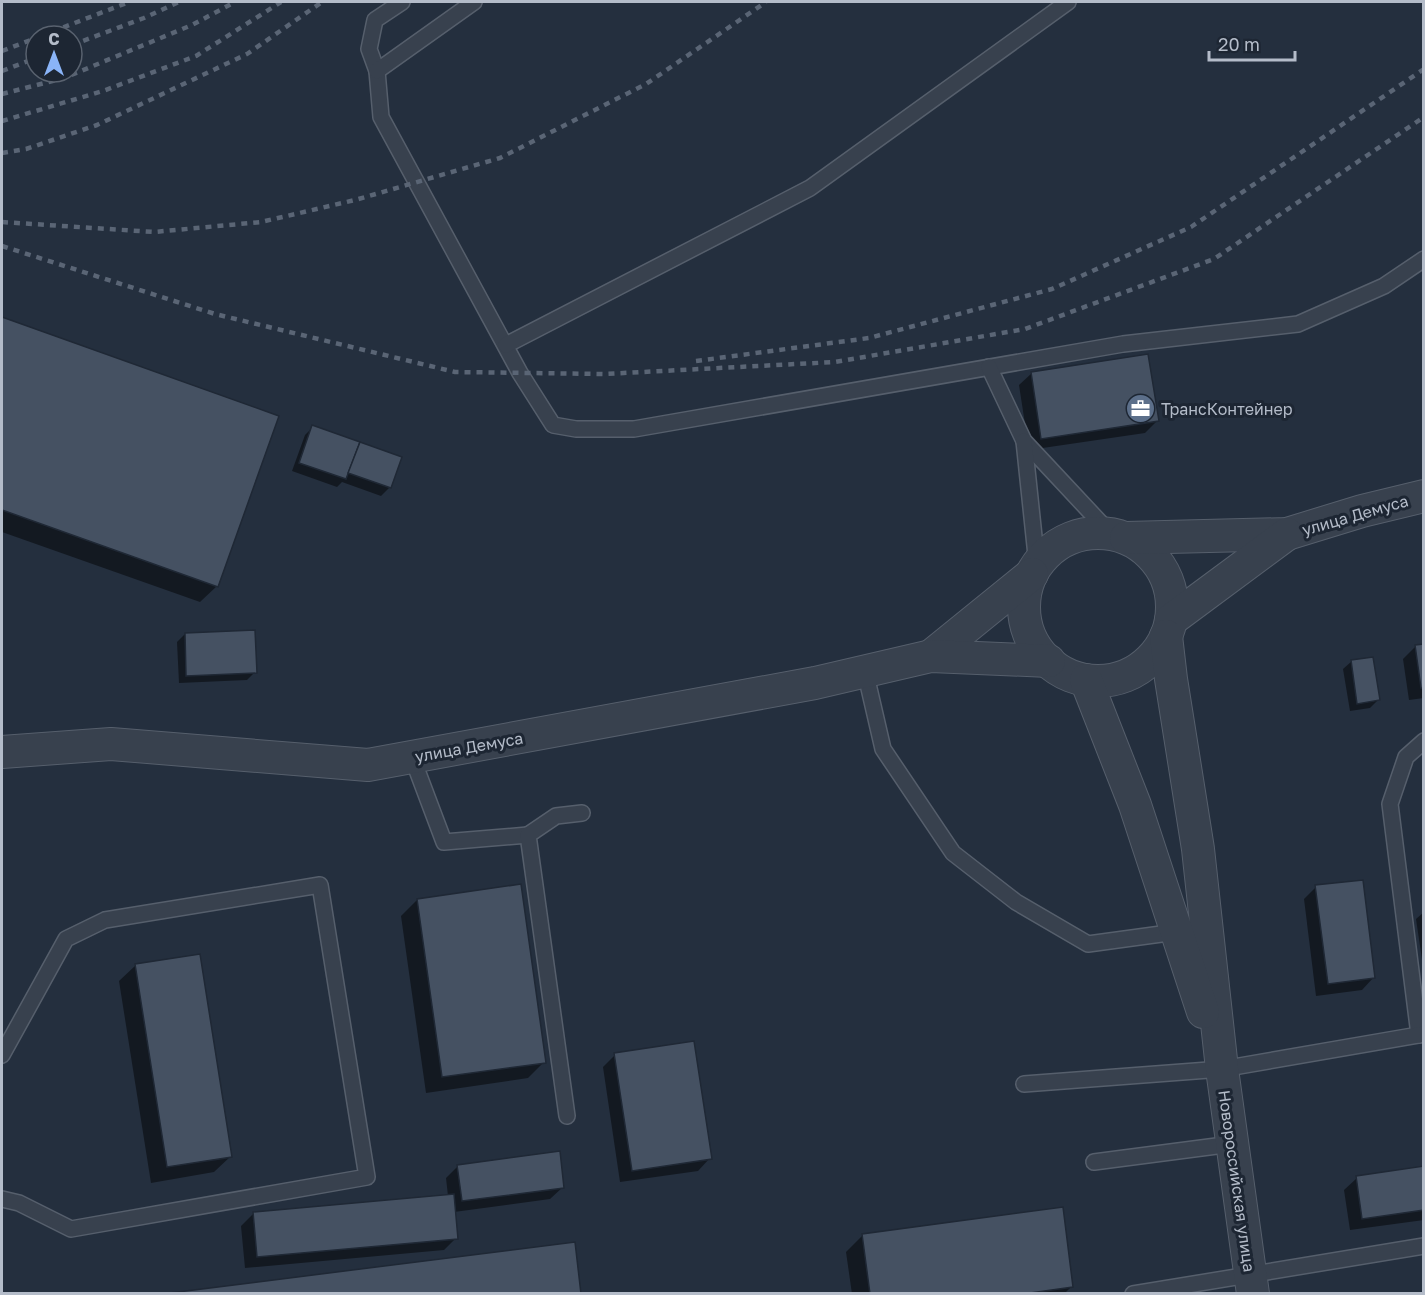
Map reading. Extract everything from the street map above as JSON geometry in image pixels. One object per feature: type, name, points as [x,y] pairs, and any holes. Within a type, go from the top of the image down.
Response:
[{"type":"street","name":"улица Демуса","points":[[1287,534],[1424,496]]},
{"type":"street","points":[[931,656],[1034,570],[1048,552],[1061,542],[1077,536],[1093,533],[1118,536],[1287,534]]},
{"type":"street","points":[[1034,570],[1025,595],[1024,611],[1027,628],[1034,643],[1049,661],[1070,675],[1086,680],[1118,678],[1133,672],[1147,662],[1158,650],[1169,628],[1287,534]]},
{"type":"street","points":[[1118,536],[1141,546],[1154,557],[1170,586],[1172,603],[1169,628],[1171,679],[1198,849],[1222,1069]]},
{"type":"street","points":[[931,656],[1049,661]]},
{"type":"street","name":"улица Демуса","points":[[2,752],[111,744],[368,765],[792,687],[931,656]]},
{"type":"street","points":[[1086,680],[1135,805],[1222,1069]]},
{"type":"street","name":"Новороссийская улица","points":[[1222,1069],[1252,1284]]},
{"type":"lane","points":[[402,2],[375,20],[369,49],[377,71],[381,117],[553,426],[576,429],[634,429],[1123,344],[1298,324],[1384,286],[1424,259]]},
{"type":"lane","points":[[377,71],[474,2]]},
{"type":"lane","points":[[506,345],[810,188],[1068,2]]},
{"type":"lane","points":[[989,367],[1024,441],[1118,536]]},
{"type":"lane","points":[[1024,441],[1034,570]]},
{"type":"lane","points":[[865,671],[883,749],[952,852],[1016,902],[1088,944],[1176,932]]},
{"type":"lane","points":[[1024,1084],[1222,1069],[1421,1035],[1390,804],[1406,757],[1424,741]]},
{"type":"lane","points":[[412,757],[444,842],[528,835],[556,816],[582,813]]},
{"type":"lane","points":[[528,835],[567,1116]]},
{"type":"lane","points":[[2,1054],[66,939],[105,920],[320,885],[367,1177],[71,1229],[19,1203],[2,1199]]},
{"type":"lane","points":[[1094,1162],[1232,1144]]},
{"type":"lane","points":[[1133,1293],[1252,1284],[1424,1246]]},
{"type":"building","points":[[2,317],[279,416],[218,587],[2,510]]},
{"type":"building","points":[[1148,354],[1159,421],[1041,439],[1031,372]]},
{"type":"building","points":[[312,425],[360,442],[346,479],[299,463]]},
{"type":"building","points":[[360,442],[402,457],[391,488],[348,473]]},
{"type":"building","points":[[255,630],[257,673],[186,676],[185,633]]},
{"type":"building","points":[[1424,644],[1424,688],[1421,688],[1415,645]]},
{"type":"building","points":[[1373,657],[1380,700],[1357,704],[1351,660]]},
{"type":"building","points":[[1363,880],[1375,978],[1328,984],[1315,885]]},
{"type":"building","points":[[521,884],[546,1063],[442,1077],[417,899]]},
{"type":"building","points":[[200,954],[232,1157],[167,1167],[135,964]]},
{"type":"building","points":[[694,1041],[712,1159],[632,1171],[614,1053]]},
{"type":"building","points":[[560,1151],[564,1188],[462,1201],[457,1165]]},
{"type":"building","points":[[1424,1166],[1424,1210],[1362,1219],[1356,1176]]},
{"type":"building","points":[[454,1194],[458,1239],[257,1257],[253,1212]]},
{"type":"building","points":[[1063,1207],[1073,1287],[1023,1294],[870,1294],[862,1234]]},
{"type":"building","points":[[575,1242],[581,1294],[162,1294]]},
{"type":"railway","points":[[72,24],[129,2]]},
{"type":"railway","points":[[84,40],[179,2]]},
{"type":"railway","points":[[2,94],[64,78],[192,25],[235,2]]},
{"type":"railway","points":[[2,121],[103,91],[196,56],[281,2]]},
{"type":"railway","points":[[2,153],[26,149],[97,125],[247,54],[322,2]]},
{"type":"railway","points":[[2,222],[154,232],[261,222],[355,200],[500,158],[646,84],[766,2]]},
{"type":"railway","points":[[2,51],[24,43]]},
{"type":"railway","points":[[2,71],[24,63]]},
{"type":"railway","points":[[696,361],[869,338],[1052,289],[1191,227],[1424,69]]},
{"type":"railway","points":[[2,246],[215,314],[455,372],[604,374],[835,362],[1025,329],[1214,259],[1424,117]]},
{"type":"place","name":"ТрансКонтейнер","points":[[1140,409]]}]
